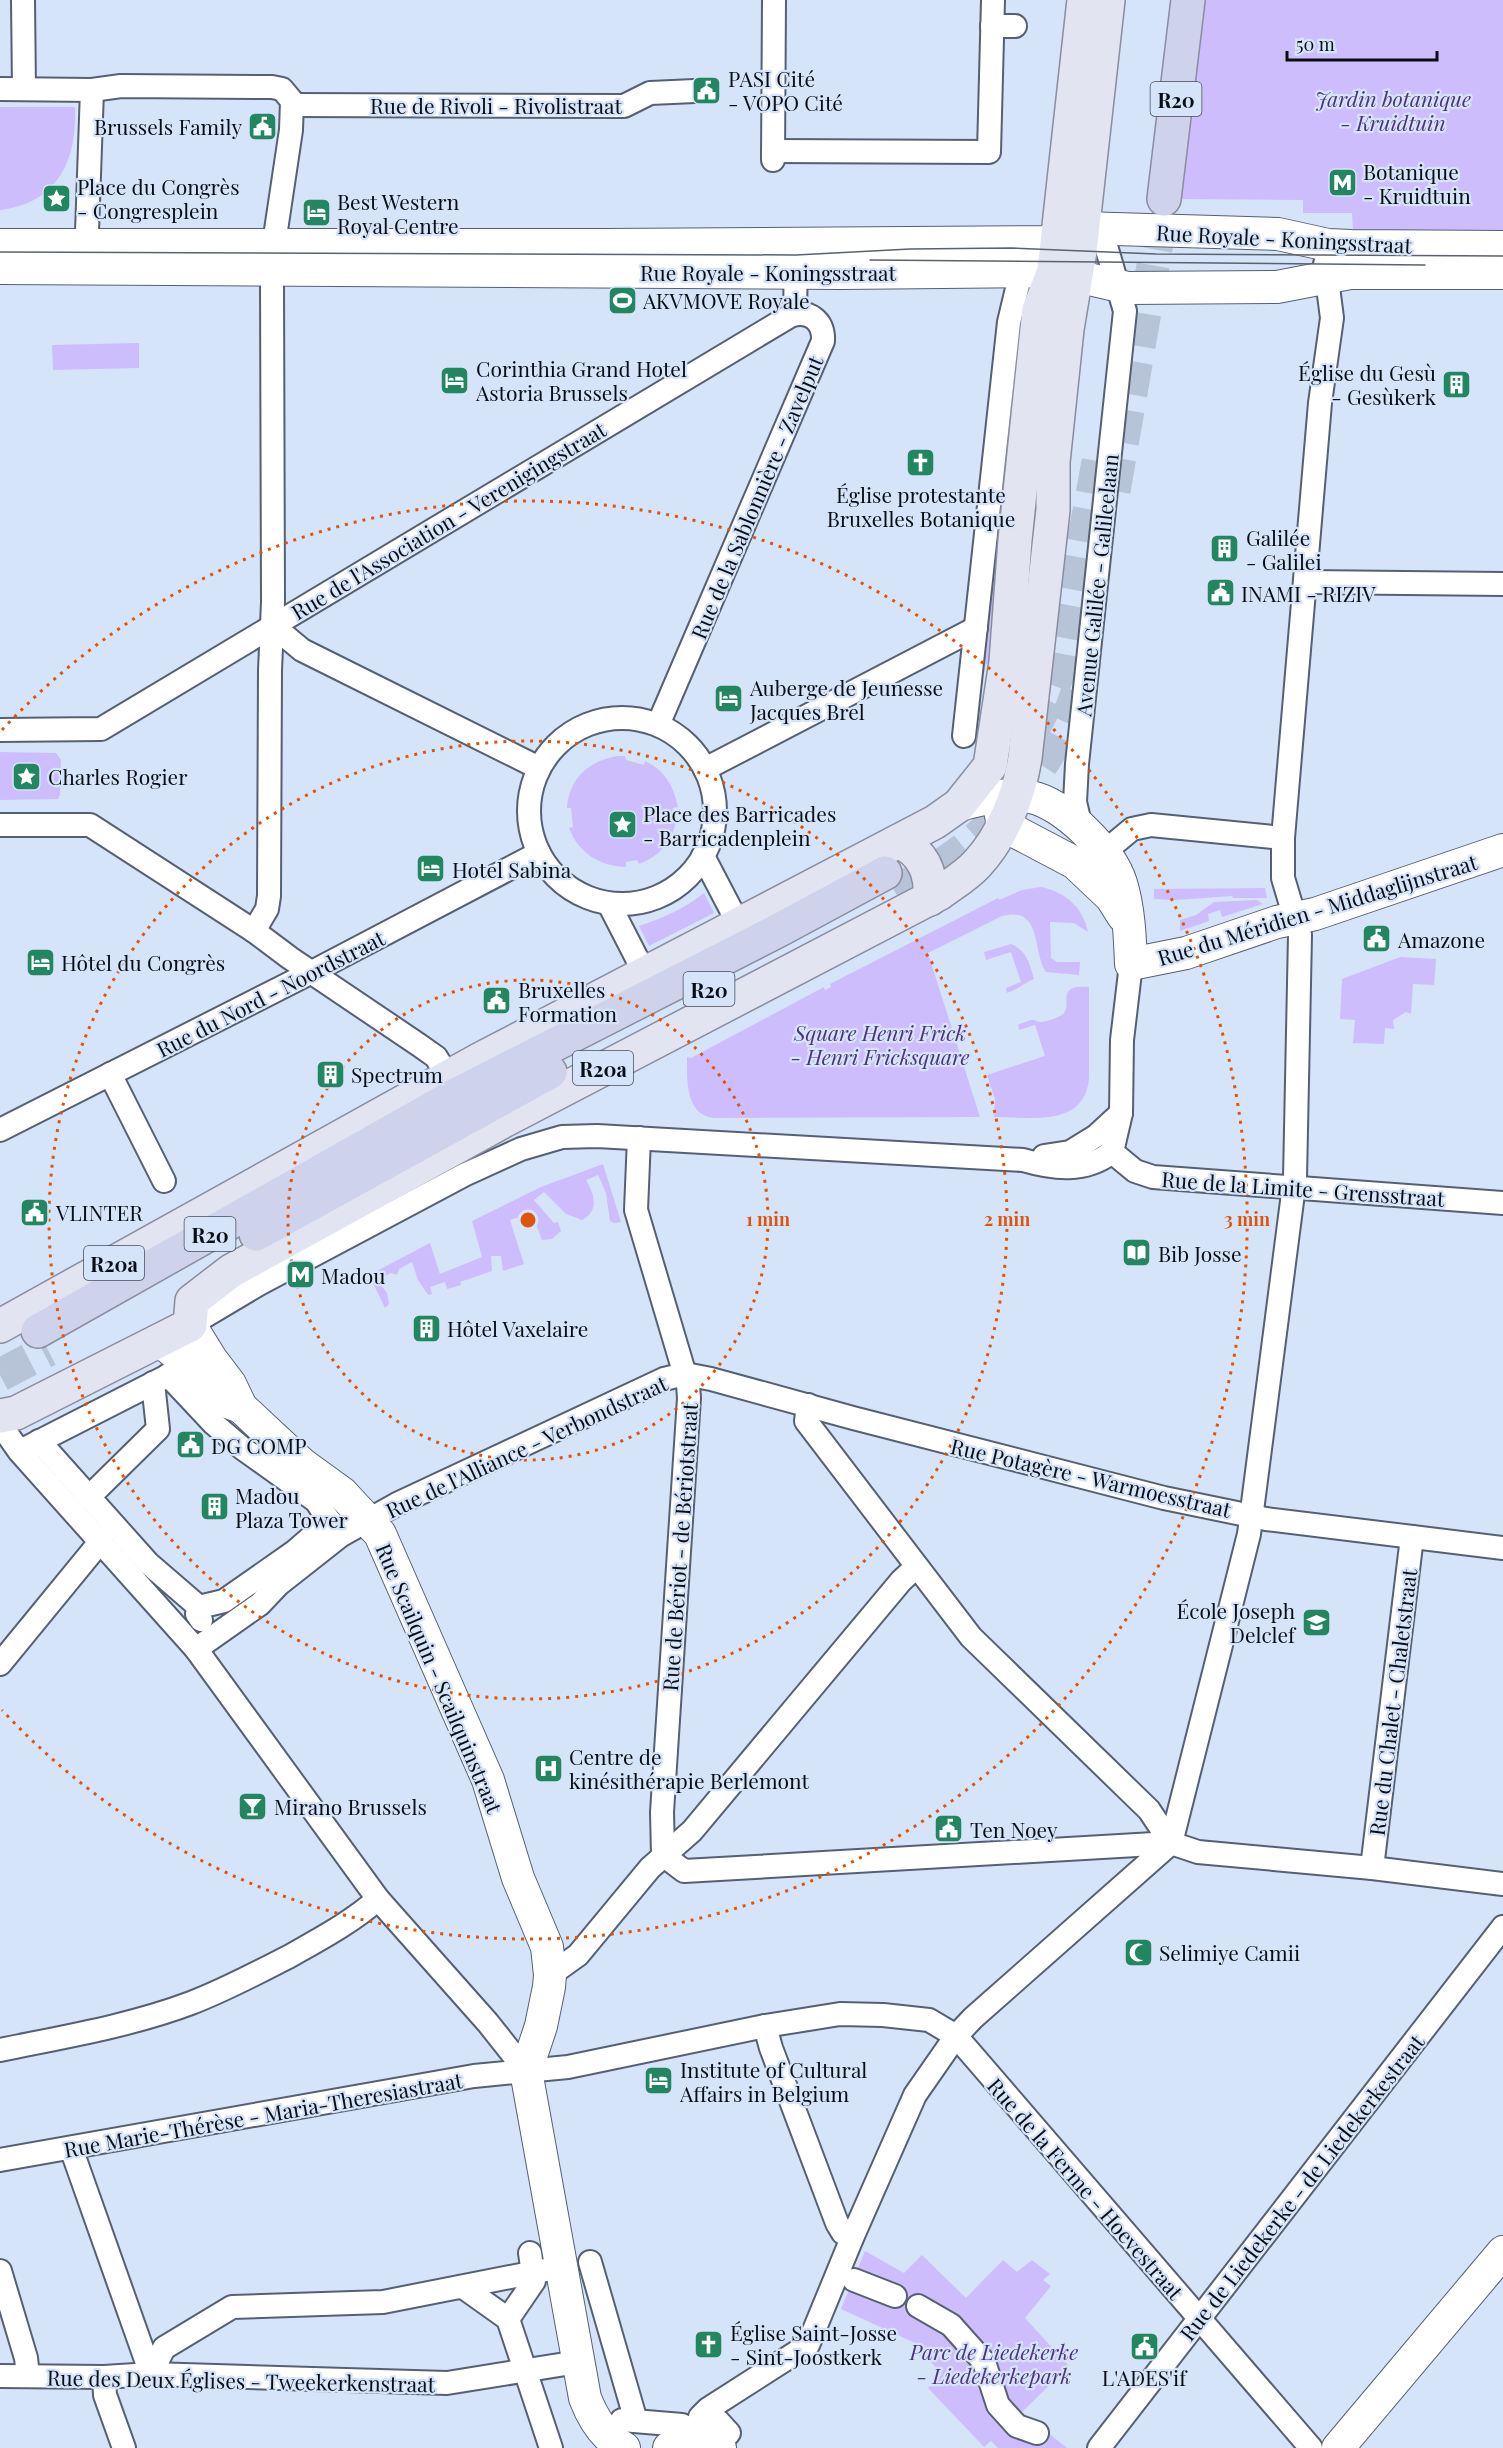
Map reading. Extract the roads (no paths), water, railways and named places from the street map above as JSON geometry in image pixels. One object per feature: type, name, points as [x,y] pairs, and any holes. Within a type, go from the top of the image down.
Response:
[{"type":"highway","name":"R20","points":[[1167,0],[1155,199],[1188,0]]},
{"type":"highway","name":"R20","points":[[528,1071],[381,1137],[43,1341],[348,1183],[528,1071],[781,929],[890,882]]},
{"type":"highway","points":[[479,1060],[528,1071],[507,1119]]},
{"type":"highway","points":[[381,1137],[412,1097]]},
{"type":"highway","points":[[348,1183],[414,1170]]},
{"type":"main road","points":[[1080,232],[1084,0]]},
{"type":"main road","points":[[1001,795],[1005,673],[1016,529],[1039,310],[1066,273],[1080,232],[1108,0]]},
{"type":"main road","name":"R20a","points":[[0,1324],[479,1060],[935,822],[959,805],[1001,795],[991,847],[976,866],[930,899],[507,1119],[217,1280],[192,1301],[190,1325]]},
{"type":"main road","points":[[898,841],[913,849],[926,865],[930,899]]},
{"type":"main road","points":[[0,1416],[16,1413],[190,1325]]},
{"type":"street","points":[[23,0],[24,89]]},
{"type":"street","points":[[774,0],[773,156],[989,152],[1008,27],[993,0]]},
{"type":"street","points":[[0,89],[92,90],[121,86],[272,87],[282,89],[288,94],[293,105],[274,257],[269,896],[267,909],[254,931]]},
{"type":"street","points":[[86,256],[92,90]]},
{"type":"street","name":"Rue de Rivoli - Rivolistraat","points":[[293,105],[624,106],[650,93],[695,91]]},
{"type":"street","points":[[1080,232],[1116,285]]},
{"type":"street","name":"Rue Royale - Koningsstraat","points":[[0,245],[86,256],[796,258],[1049,242],[1080,232],[1278,234],[1328,245],[1503,247]]},
{"type":"street","points":[[0,1424],[19,1451],[196,1649],[378,1899],[488,2023],[526,2071],[554,2264],[585,2398],[591,2414],[608,2436],[627,2430],[700,2438],[700,2417],[708,2409],[808,2345],[915,2095],[956,2036],[973,2018],[1171,1843],[1249,1534],[1294,1188],[1300,935],[1283,878],[1283,838],[1320,403],[1332,318],[1325,265],[1328,245]]},
{"type":"street","name":"Rue Royale - Koningsstraat","points":[[0,268],[86,256]]},
{"type":"street","points":[[795,314],[796,258]]},
{"type":"street","name":"Rue Royale - Koningsstraat","points":[[796,258],[1018,280],[1066,273],[1128,288],[1278,287],[1350,273],[1503,273]]},
{"type":"street","points":[[964,736],[1009,322],[1018,280]]},
{"type":"street","name":"Avenue Galilée - Galileelaan","points":[[1098,884],[1075,802],[1077,764],[1125,311],[1116,285]]},
{"type":"street","name":"Rue de l'Association - Verenigingstraat","points":[[0,730],[101,729],[795,314]]},
{"type":"street","name":"Rue de la Sablonnière - Zavelput","points":[[658,725],[823,340],[824,332],[818,321],[808,314],[795,314]]},
{"type":"street","points":[[1306,582],[1503,584]]},
{"type":"street","points":[[272,625],[302,650],[539,768]]},
{"type":"street","points":[[705,769],[976,628]]},
{"type":"street","points":[[631,718],[658,725],[685,743],[705,769],[715,809],[711,837],[703,856],[686,879],[664,895],[637,903],[609,904],[587,897],[555,876],[539,853],[531,831],[529,805],[534,780],[539,768],[561,741],[590,723],[631,718]]},
{"type":"street","points":[[190,1325],[267,1280],[464,1175],[521,1149],[562,1137],[639,1138],[1023,1160],[1045,1166],[1085,1167],[1103,1159],[1112,1152],[1121,1113],[1122,1040],[1131,964],[1122,885],[1114,867],[1081,825],[1034,797],[1001,795]]},
{"type":"street","points":[[1001,795],[1111,897],[1128,925]]},
{"type":"street","points":[[0,825],[90,825],[254,931],[436,1057],[448,1077]]},
{"type":"street","points":[[1103,853],[1132,829],[1151,825],[1283,838]]},
{"type":"street","name":"Rue du Méridien - Middaglijnstraat","points":[[1131,964],[1186,953],[1277,922],[1315,914],[1503,850]]},
{"type":"street","name":"Rue du Nord - Noordstraat","points":[[0,1130],[312,972],[539,853]]},
{"type":"street","points":[[703,856],[739,925]]},
{"type":"street","points":[[609,904],[645,974]]},
{"type":"street","points":[[110,1074],[164,1180]]},
{"type":"street","points":[[1023,1160],[1070,1152],[1096,1136],[1121,1113]]},
{"type":"street","name":"Rue de Bériot - de Bériotstraat","points":[[639,1138],[636,1210],[685,1374],[689,1398],[662,1812],[663,1855]]},
{"type":"street","name":"Rue de la Limite - Grensstraat","points":[[1112,1152],[1135,1171],[1153,1177],[1503,1203]]},
{"type":"street","name":"Rue Scailquin - Scailquinstraat","points":[[190,1325],[230,1384],[241,1407],[302,1464],[342,1493],[380,1534],[488,1780],[518,1878],[547,1947],[550,1975],[541,2026],[526,2071]]},
{"type":"street","name":"Rue Scailquin - Scailquinstraat","points":[[160,1340],[177,1355],[213,1397],[241,1407]]},
{"type":"street","name":"Rue Potagère - Warmoesstraat","points":[[685,1374],[1164,1498],[1251,1515],[1503,1548]]},
{"type":"street","name":"Rue de l'Alliance - Verbondstraat","points":[[196,1649],[260,1604],[279,1584],[340,1536],[397,1504],[508,1450],[664,1379],[685,1374]]},
{"type":"street","points":[[167,1376],[214,1424],[242,1448],[316,1501],[333,1525],[224,1601],[196,1615],[89,1497],[32,1445],[167,1376]]},
{"type":"street","points":[[89,1497],[158,1429],[167,1376]]},
{"type":"street","points":[[808,1406],[806,1421],[971,1637],[1149,1810],[1171,1843]]},
{"type":"street","name":"Rue du Chalet - Chaletstraat","points":[[1372,1868],[1412,1537]]},
{"type":"street","points":[[0,1664],[100,1542]]},
{"type":"street","points":[[550,1975],[578,1955],[663,1855],[692,1831],[901,1581],[916,1567]]},
{"type":"street","points":[[663,1855],[684,1871],[1171,1843],[1198,1852],[1372,1868],[1503,1884]]},
{"type":"street","points":[[0,2050],[99,2029],[189,2004],[241,1982],[309,1945],[366,1910],[378,1899]]},
{"type":"street","name":"Rue de Liedekerke - de Liedekerkestraat","points":[[1099,2448],[1503,1927]]},
{"type":"street","name":"Rue de la Ferme - Hoevestraat","points":[[765,2026],[840,2014],[883,2015],[929,2020],[956,2036],[1311,2448]]},
{"type":"street","points":[[765,2026],[771,2048],[837,2223],[843,2233],[852,2238]]},
{"type":"street","name":"Rue Marie-Thérèse - Maria-Theresiastraat","points":[[0,2160],[474,2076],[576,2066],[765,2026]]},
{"type":"street","points":[[71,2148],[151,2374]]},
{"type":"street","points":[[1338,2448],[1503,2252]]},
{"type":"street","points":[[151,2374],[164,2348],[232,2307],[383,2302],[463,2287],[554,2264]]},
{"type":"street","points":[[508,2319],[534,2281],[554,2264]]},
{"type":"street","points":[[554,2264],[627,2430]]},
{"type":"street","points":[[0,2271],[26,2358],[27,2376]]},
{"type":"street","points":[[854,2280],[895,2296]]},
{"type":"street","points":[[463,2287],[508,2319],[550,2448]]},
{"type":"street","points":[[918,2306],[951,2325],[984,2362],[998,2405],[1017,2426],[1037,2433]]},
{"type":"street","name":"Rue des Deux Églises - Tweekerkenstraat","points":[[0,2376],[104,2377],[151,2374],[447,2383],[578,2362]]},
{"type":"street","points":[[104,2377],[105,2396],[124,2448]]},
{"type":"tunnel","points":[[1114,491],[1164,202]]},
{"type":"tunnel","points":[[974,808],[1002,776],[1026,741],[1037,723],[1054,684],[1061,664],[1100,451]]},
{"type":"tunnel","points":[[895,892],[940,866],[965,848],[986,830],[1025,788],[1057,739],[1069,714],[1079,687],[1085,660]]},
{"type":"tunnel","points":[[0,1375],[48,1350]]},
{"type":"tram line","points":[[0,252],[796,255],[910,249],[1011,248],[1156,254],[1503,256]]},
{"type":"tram line","points":[[870,260],[1425,265]]},
{"type":"place","name":"PASI Cité - VOPO Cité","points":[[707,90]]},
{"type":"place","name":"Brussels Family","points":[[263,126]]},
{"type":"place","name":"Botanique - Kruidtuin","points":[[1342,183]]},
{"type":"place","name":"Place du Congrès - Congresplein","points":[[56,198]]},
{"type":"place","name":"Best Western Royal Centre","points":[[316,213]]},
{"type":"place","name":"AKVMOVE Royale","points":[[622,300]]},
{"type":"place","name":"Corinthia Grand Hotel Astoria Brussels","points":[[455,380]]},
{"type":"place","name":"Église du Gesù - Gesùkerk","points":[[1457,384]]},
{"type":"place","name":"Église protestante Bruxelles Botanique","points":[[921,463]]},
{"type":"place","name":"Galilée - Galilei","points":[[1225,549]]},
{"type":"place","name":"INAMI - RIZIV","points":[[1220,593]]},
{"type":"place","name":"Auberge de Jeunesse Jacques Brel","points":[[729,699]]},
{"type":"place","name":"Charles Rogier","points":[[27,776]]},
{"type":"place","name":"Place des Barricades - Barricadenplein","points":[[622,825]]},
{"type":"place","name":"Hotel Sabina","points":[[431,869]]},
{"type":"place","name":"Amazone","points":[[1377,939]]},
{"type":"place","name":"Hôtel du Congrès","points":[[40,962]]},
{"type":"place","name":"Bruxelles Formation","points":[[497,1001]]},
{"type":"place","name":"Spectrum","points":[[330,1074]]},
{"type":"place","name":"VLINTER","points":[[35,1212]]},
{"type":"place","name":"Bib Josse","points":[[1137,1253]]},
{"type":"place","name":"Madou","points":[[300,1275]]},
{"type":"place","name":"Hôtel Vaxelaire","points":[[426,1328]]},
{"type":"place","name":"DG COMP","points":[[190,1445]]},
{"type":"place","name":"Madou Plaza Tower","points":[[214,1507]]},
{"type":"place","name":"École Joseph Delclef","points":[[1316,1622]]},
{"type":"place","name":"Centre de kinésithérapie Berlemont","points":[[548,1768]]},
{"type":"place","name":"Mirano Brussels","points":[[253,1806]]},
{"type":"place","name":"Ten Noey","points":[[949,1829]]},
{"type":"place","name":"Selimiye Camii","points":[[1138,1952]]},
{"type":"place","name":"Institute of Cultural Affairs in Belgium","points":[[659,2081]]},
{"type":"place","name":"Église Saint-Josse - Sint-Joostkerk","points":[[709,2344]]},
{"type":"place","name":"L'ADES'if","points":[[1144,2346]]},
{"type":"park label","name":"Jardin botanique - Kruidtuin","points":[[1393,110]]},
{"type":"park label","name":"Square Henri Frick - Henri Fricksquare","points":[[880,1044]]},
{"type":"park label","name":"Parc de Liedekerke - Liedekerkepark","points":[[994,2363]]}]
